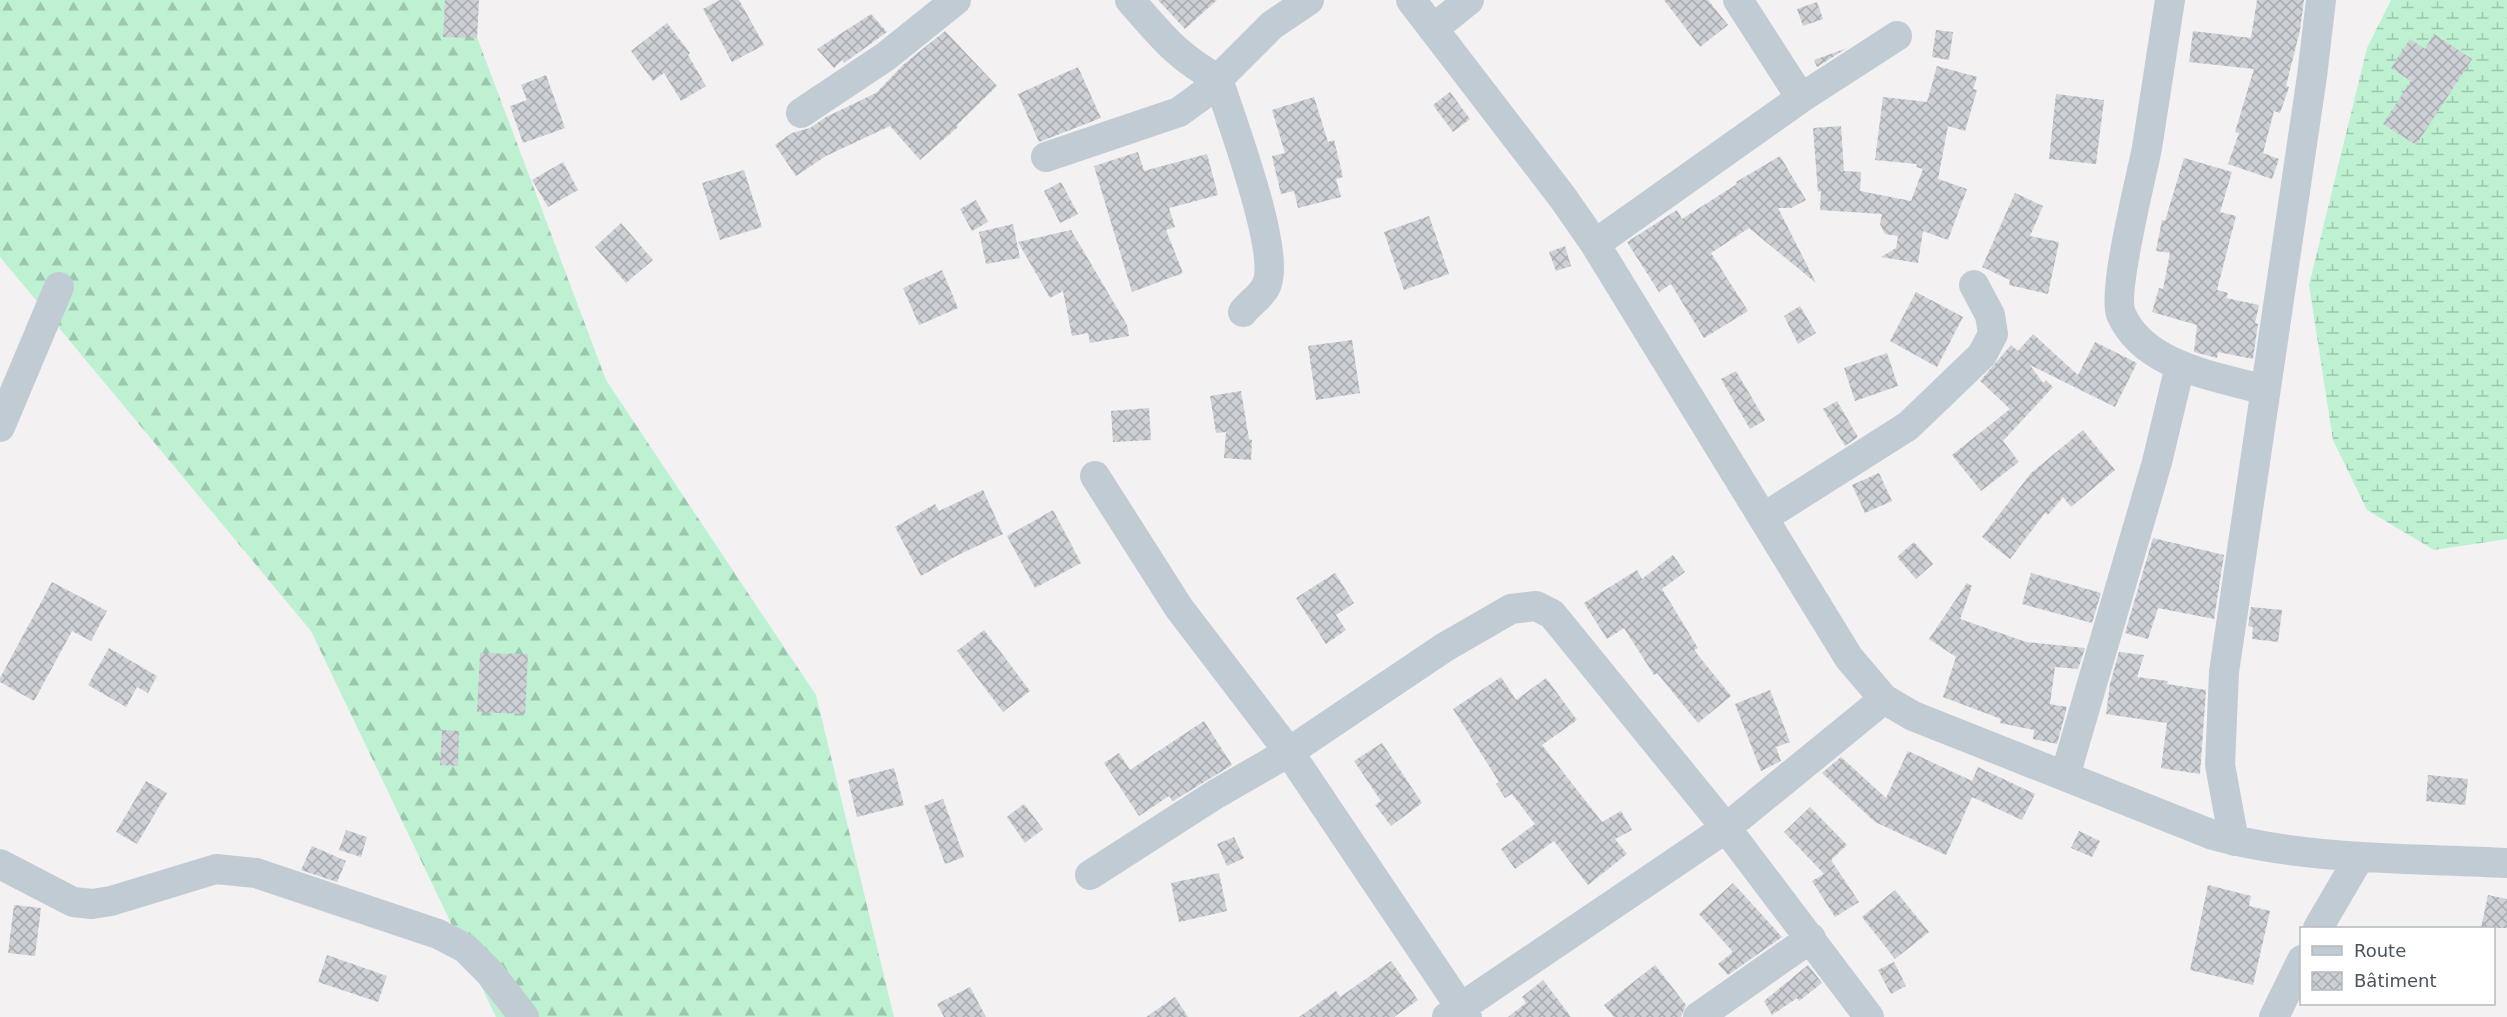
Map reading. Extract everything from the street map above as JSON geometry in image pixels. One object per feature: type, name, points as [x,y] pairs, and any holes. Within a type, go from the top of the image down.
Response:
[{"type":"street","points":[[801,113],[885,57],[956,0]]},
{"type":"street","points":[[1130,0],[1172,48],[1193,65],[1218,78],[1264,227],[1269,263],[1266,287],[1242,312]]},
{"type":"street","points":[[1046,157],[1179,112],[1201,96],[1272,25],[1309,0]]},
{"type":"street","points":[[1411,0],[1563,198],[1595,244],[1849,658],[1884,699],[1913,716],[2213,835],[2234,841],[2359,858],[2507,863]]},
{"type":"street","points":[[1433,29],[1469,0]]},
{"type":"street","points":[[1738,0],[1801,98]]},
{"type":"street","points":[[2170,0],[2147,148],[2119,288],[2120,312],[2134,333],[2152,350],[2180,366],[2265,390]]},
{"type":"street","points":[[2234,841],[2220,765],[2224,672],[2312,76],[2321,0]]},
{"type":"street","points":[[1595,244],[1801,98],[1897,36]]},
{"type":"street","points":[[1763,518],[1908,426],[1982,355],[1993,334],[1990,315],[1974,285]]},
{"type":"street","points":[[0,428],[59,287]]},
{"type":"street","points":[[2065,776],[2157,462],[2180,366]]},
{"type":"street","points":[[1095,476],[1179,608],[1289,752],[1458,1014],[1726,828],[1884,699]]},
{"type":"street","points":[[1090,875],[1216,794],[1289,752],[1445,647],[1511,609],[1536,606],[1552,614],[1726,828],[1869,1017]]},
{"type":"street","points":[[2319,927],[2359,858]]},
{"type":"street","points":[[0,864],[73,902],[92,904],[111,901],[216,869],[256,873],[438,934],[465,948],[490,973],[524,1017]]},
{"type":"street","points":[[1698,1017],[1811,938]]},
{"type":"street","points":[[2274,1017],[2300,962]]},
{"type":"green space","points":[[0,0],[463,0],[606,380],[816,695],[894,1017],[496,1017],[311,631],[0,257]]},
{"type":"green space","points":[[2391,0],[2507,0],[2507,539],[2434,550],[2367,510],[2333,440],[2309,285],[2367,48]]},
{"type":"building","points":[[445,0],[479,0],[477,38],[443,37]]},
{"type":"building","points":[[720,0],[739,0],[764,45],[732,62],[703,9]]},
{"type":"building","points":[[1158,0],[1217,0],[1185,29]]},
{"type":"building","points":[[1664,0],[1708,0],[1728,25],[1700,47]]},
{"type":"building","points":[[2257,0],[2304,0],[2300,30],[2286,86],[2289,87],[2280,113],[2274,111],[2263,153],[2279,159],[2272,179],[2228,164],[2239,133],[2235,132],[2254,69],[2189,62],[2193,31],[2251,38]]},
{"type":"building","points":[[1817,2],[1823,19],[1803,26],[1797,9]]},
{"type":"building","points":[[871,14],[887,32],[844,63],[842,60],[834,68],[817,49]]},
{"type":"building","points":[[667,23],[690,53],[688,55],[706,86],[681,101],[664,73],[653,81],[631,51]]},
{"type":"building","points":[[1936,30],[1953,32],[1949,60],[1932,57]]},
{"type":"building","points":[[945,31],[997,86],[957,125],[958,127],[920,160],[890,126],[826,156],[796,176],[775,145],[792,133],[810,128],[826,117],[876,93],[904,64]]},
{"type":"building","points":[[2434,34],[2472,59],[2416,145],[2383,124],[2411,81],[2391,68],[2410,39],[2425,49]]},
{"type":"building","points":[[1847,48],[1817,67],[1814,60]]},
{"type":"building","points":[[1937,66],[1977,77],[1973,89],[1977,90],[1965,131],[1948,126],[1938,179],[1967,189],[1948,240],[1923,231],[1918,263],[1881,257],[1896,248],[1898,236],[1885,234],[1880,224],[1882,214],[1820,210],[1821,191],[1818,192],[1813,128],[1841,126],[1844,171],[1861,172],[1860,191],[1911,201],[1923,169],[1916,167],[1917,164],[1875,160],[1883,97],[1927,102]]},
{"type":"building","points":[[1078,67],[1101,118],[1039,142],[1018,94]]},
{"type":"building","points":[[546,75],[565,128],[523,143],[510,106],[527,100],[521,85]]},
{"type":"building","points":[[1450,92],[1470,119],[1453,132],[1433,105]]},
{"type":"building","points":[[2056,94],[2104,100],[2096,164],[2049,159]]},
{"type":"building","points":[[1314,97],[1328,142],[1334,140],[1343,177],[1336,179],[1341,197],[1298,208],[1294,191],[1281,194],[1272,156],[1285,153],[1272,110]]},
{"type":"building","points":[[1138,152],[1144,171],[1207,154],[1218,195],[1169,208],[1175,227],[1166,230],[1183,273],[1132,292],[1094,166]]},
{"type":"building","points":[[1780,156],[1806,200],[1791,208],[1778,208],[1816,283],[1749,228],[1711,253],[1748,311],[1704,338],[1671,284],[1659,292],[1627,242],[1677,210],[1682,219],[1737,184],[1736,182]]},
{"type":"building","points":[[2184,158],[2232,172],[2220,212],[2236,216],[2217,290],[2228,293],[2226,298],[2259,305],[2255,323],[2258,324],[2253,359],[2218,352],[2217,358],[2194,352],[2197,325],[2152,312],[2159,288],[2163,289],[2170,253],[2156,251],[2162,220],[2165,221]]},
{"type":"building","points":[[563,162],[578,190],[548,207],[532,180]]},
{"type":"building","points":[[744,170],[762,227],[720,240],[702,183]]},
{"type":"building","points":[[1061,182],[1078,214],[1060,223],[1044,191]]},
{"type":"building","points":[[2015,193],[2043,206],[2030,236],[2059,242],[2048,294],[2009,285],[2010,280],[1982,267]]},
{"type":"building","points":[[976,200],[988,222],[972,231],[960,209]]},
{"type":"building","points":[[1429,216],[1449,274],[1404,290],[1384,232]]},
{"type":"building","points":[[621,223],[653,260],[626,283],[595,247]]},
{"type":"building","points":[[1013,224],[1020,258],[986,264],[979,232]]},
{"type":"building","points":[[1071,230],[1127,325],[1129,336],[1090,343],[1088,333],[1072,336],[1063,291],[1050,298],[1018,242]]},
{"type":"building","points":[[1565,246],[1571,266],[1556,271],[1549,252]]},
{"type":"building","points":[[942,270],[958,308],[919,325],[903,288]]},
{"type":"building","points":[[1916,292],[1963,317],[1937,367],[1890,341]]},
{"type":"building","points":[[1800,306],[1816,333],[1798,344],[1784,316]]},
{"type":"building","points":[[2033,334],[2078,375],[2095,342],[2137,363],[2115,407],[2030,365],[2043,383],[2046,380],[2053,387],[2003,441],[2019,462],[1981,491],[1952,455],[2010,409],[1980,381],[2011,345],[2018,351]]},
{"type":"building","points":[[1352,340],[1360,393],[1316,400],[1308,346]]},
{"type":"building","points":[[1887,353],[1898,386],[1855,401],[1844,368]]},
{"type":"building","points":[[1736,371],[1765,420],[1750,429],[1721,379]]},
{"type":"building","points":[[1241,391],[1249,439],[1252,440],[1251,460],[1224,458],[1226,432],[1216,433],[1210,396]]},
{"type":"building","points":[[1837,401],[1858,437],[1845,446],[1823,409]]},
{"type":"building","points":[[1149,408],[1151,440],[1113,442],[1111,411]]},
{"type":"building","points":[[2083,430],[2115,470],[2071,507],[2063,497],[2048,515],[2045,513],[2010,559],[1982,537],[2031,473]]},
{"type":"building","points":[[1879,473],[1892,501],[1865,513],[1852,485]]},
{"type":"building","points":[[983,490],[1003,534],[958,555],[921,576],[895,527],[935,504],[939,511]]},
{"type":"building","points":[[1053,510],[1081,563],[1035,588],[1007,536]]},
{"type":"building","points":[[2153,538],[2224,555],[2214,619],[2158,608],[2148,639],[2125,633]]},
{"type":"building","points":[[1914,542],[1933,564],[1916,579],[1897,557]]},
{"type":"building","points":[[1673,555],[1685,572],[1662,589],[1698,648],[1694,650],[1731,696],[1698,723],[1657,673],[1654,675],[1624,628],[1607,639],[1584,603],[1637,570],[1642,579]]},
{"type":"building","points":[[1335,573],[1354,603],[1336,615],[1346,630],[1326,644],[1296,598]]},
{"type":"building","points":[[2031,573],[2101,593],[2092,623],[2022,604]]},
{"type":"building","points":[[52,582],[107,611],[91,641],[72,631],[34,701],[0,682],[0,678]]},
{"type":"building","points":[[1967,583],[1972,586],[1960,619],[2026,642],[2085,648],[2078,669],[2055,667],[2050,704],[2067,707],[2057,744],[2033,739],[2034,730],[2000,723],[2001,719],[1943,697],[1956,657],[1929,639]]},
{"type":"building","points":[[2251,607],[2282,610],[2278,642],[2252,639],[2253,627],[2248,626]]},
{"type":"building","points":[[984,630],[1030,691],[1003,712],[957,651]]},
{"type":"building","points":[[109,648],[157,676],[148,693],[137,687],[126,707],[88,685]]},
{"type":"building","points":[[2119,652],[2144,655],[2137,677],[2168,681],[2167,684],[2206,690],[2200,774],[2161,768],[2167,723],[2106,714],[2110,684]]},
{"type":"building","points":[[480,653],[528,654],[525,714],[477,712]]},
{"type":"building","points":[[1501,677],[1516,700],[1546,678],[1577,720],[1542,745],[1602,822],[1621,811],[1632,830],[1615,839],[1627,854],[1588,885],[1554,841],[1515,869],[1501,849],[1535,824],[1512,794],[1505,798],[1496,784],[1499,782],[1453,709]]},
{"type":"building","points":[[1770,690],[1790,742],[1776,747],[1781,761],[1761,771],[1735,704]]},
{"type":"building","points":[[1204,721],[1232,765],[1173,801],[1169,796],[1139,816],[1104,763],[1119,753],[1130,770]]},
{"type":"building","points":[[442,730],[459,731],[458,766],[440,765]]},
{"type":"building","points":[[1382,743],[1422,803],[1391,826],[1375,805],[1381,801],[1354,761]]},
{"type":"building","points":[[1908,751],[1972,781],[1978,767],[2035,794],[2022,820],[1972,797],[1946,855],[1875,822],[1822,773],[1841,757],[1886,798]]},
{"type":"building","points":[[894,768],[904,805],[857,817],[848,780]]},
{"type":"building","points":[[2428,775],[2468,779],[2465,805],[2426,801]]},
{"type":"building","points":[[146,781],[167,793],[137,844],[116,832]]},
{"type":"building","points":[[943,799],[964,857],[945,864],[924,806]]},
{"type":"building","points":[[1024,804],[1043,829],[1025,843],[1007,817]]},
{"type":"building","points":[[1810,807],[1847,845],[1831,860],[1859,902],[1835,917],[1812,881],[1824,874],[1784,832]]},
{"type":"building","points":[[346,830],[367,837],[361,857],[339,850]]},
{"type":"building","points":[[2079,831],[2100,841],[2092,857],[2071,848]]},
{"type":"building","points":[[1234,837],[1244,858],[1227,866],[1217,844]]},
{"type":"building","points":[[312,846],[346,861],[337,882],[301,870]]},
{"type":"building","points":[[1219,873],[1227,911],[1179,922],[1171,883]]},
{"type":"building","points":[[1733,883],[1782,937],[1728,975],[1718,964],[1733,952],[1699,914]]},
{"type":"building","points":[[2208,885],[2251,896],[2249,906],[2270,911],[2253,985],[2190,970]]},
{"type":"building","points":[[1895,890],[1929,932],[1895,959],[1862,917]]},
{"type":"building","points":[[2488,895],[2507,899],[2507,928],[2481,927]]},
{"type":"building","points":[[14,905],[41,908],[35,956],[8,953]]},
{"type":"building","points":[[327,955],[387,976],[378,1002],[318,982]]},
{"type":"building","points":[[1391,961],[1418,1000],[1394,1017],[1299,1017],[1336,991],[1340,997]]},
{"type":"building","points":[[1894,962],[1906,986],[1891,994],[1878,970]]},
{"type":"building","points":[[1655,965],[1686,1005],[1681,1017],[1614,1017],[1604,1005]]},
{"type":"building","points":[[1808,965],[1822,983],[1799,1001],[1797,998],[1772,1015],[1764,1001]]},
{"type":"building","points":[[1543,980],[1571,1017],[1508,1017],[1526,1003],[1522,997]]},
{"type":"building","points":[[970,987],[986,1017],[944,1017],[937,1004]]},
{"type":"building","points":[[1175,997],[1188,1017],[1146,1017]]}]
